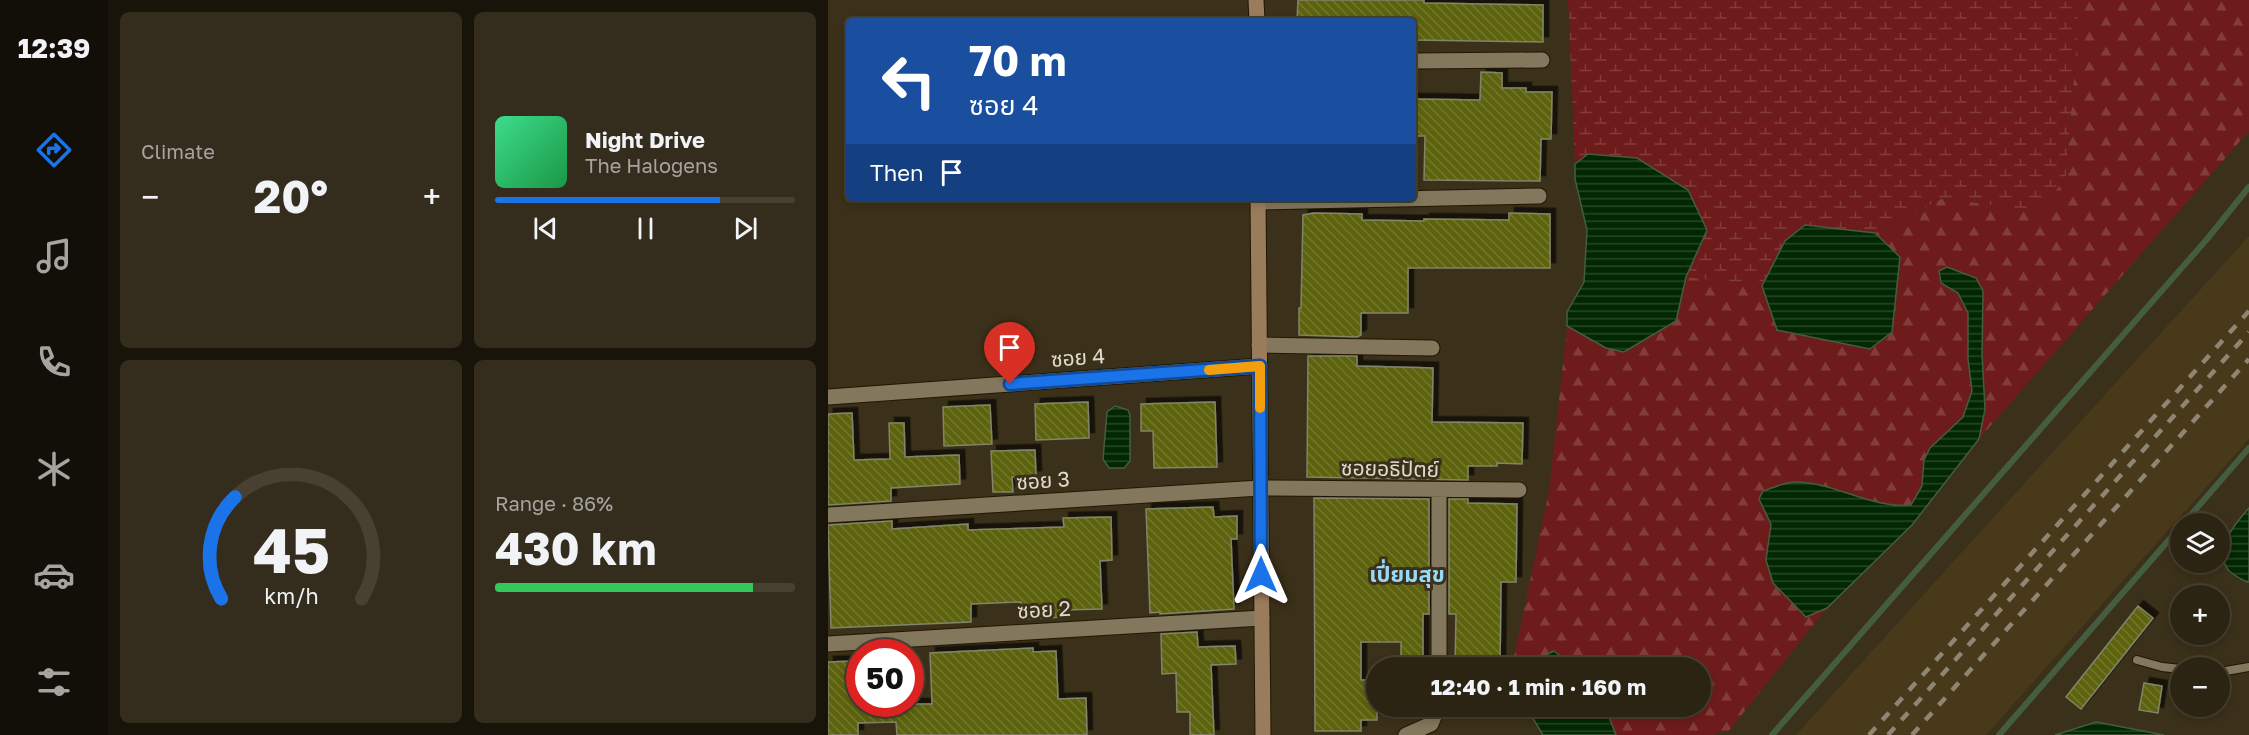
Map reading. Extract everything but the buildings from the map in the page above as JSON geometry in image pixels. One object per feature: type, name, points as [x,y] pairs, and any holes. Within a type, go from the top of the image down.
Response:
[{"type":"main road","points":[[1256,0],[1257,18]]},
{"type":"main road","points":[[1258,201],[1263,735]]},
{"type":"street","points":[[1416,61],[1542,60]]},
{"type":"street","points":[[1416,198],[1539,196]]},
{"type":"street","points":[[1259,345],[1432,348]]},
{"type":"street","name":"ซอย 4","points":[[828,397],[1260,366]]},
{"type":"street","name":"ซอยอธิปัตย์","points":[[1260,488],[1519,490]]},
{"type":"street","name":"ซอย 3","points":[[828,515],[1260,488]]},
{"type":"street","points":[[1438,657],[1439,490]]},
{"type":"street","name":"ซอย 2","points":[[828,644],[1262,618]]},
{"type":"street","points":[[1406,735],[1411,735],[1431,724],[1434,717]]},
{"type":"lane","points":[[2136,660],[2170,668]]},
{"type":"lane","points":[[2230,670],[2249,667]]},
{"type":"shaded area","points":[[1588,154],[1637,158],[1688,190],[1707,230],[1686,277],[1676,321],[1624,352],[1606,348],[1567,326],[1567,312],[1584,282],[1587,230],[1575,179],[1575,164]]},
{"type":"shaded area","points":[[1805,225],[1875,233],[1900,257],[1892,332],[1870,349],[1777,330],[1762,286],[1785,241]]},
{"type":"shaded area","points":[[2249,236],[2249,439],[2183,513],[2170,513],[2170,528],[1986,735],[1796,735]]},
{"type":"shaded area","points":[[1947,267],[1976,278],[1983,291],[1982,354],[1985,409],[1979,439],[1912,525],[1827,608],[1806,617],[1773,583],[1766,560],[1771,524],[1759,499],[1763,491],[1795,482],[1824,486],[1882,503],[1911,505],[1922,486],[1924,460],[1930,448],[1963,417],[1972,391],[1968,359],[1968,313],[1958,293],[1941,283],[1939,271]]},
{"type":"shaded area","points":[[1115,406],[1128,410],[1130,415],[1130,461],[1124,468],[1109,468],[1103,459],[1107,412]]},
{"type":"shaded area","points":[[2249,508],[2249,582],[2230,572],[2230,533]]},
{"type":"shaded area","points":[[1554,651],[1562,657],[1543,657]]},
{"type":"shaded area","points":[[1532,717],[1609,717],[1616,735],[1543,735]]},
{"type":"shaded area","points":[[2096,722],[2164,735],[2055,735]]},
{"type":"green space","points":[[1568,0],[2075,0],[2078,24],[2066,176],[2041,212],[1943,198],[1875,233],[1805,225],[1785,241],[1762,286],[1686,277],[1706,230],[1588,154],[1575,164]]},
{"type":"green space","points":[[2075,0],[2249,0],[2249,131],[1979,439],[1985,409],[1982,354],[1983,291],[1958,293],[1968,313],[1968,359],[1972,391],[1963,417],[1930,448],[1924,460],[1922,486],[1911,505],[1894,506],[1815,485],[1794,482],[1759,499],[1771,524],[1766,560],[1806,617],[1827,608],[1728,732],[1719,731],[1714,735],[1616,735],[1609,717],[1711,717],[1711,657],[1562,657],[1554,651],[1543,657],[1514,657],[1549,491],[1567,326],[1606,348],[1676,321],[1686,277],[1762,286],[1777,330],[1900,257],[1875,233],[1943,198],[2041,212],[2066,176],[2078,25]]},
{"type":"waterway","points":[[1772,735],[2208,238],[2249,187]]},
{"type":"waterway","points":[[2193,513],[2249,448]]},
{"type":"waterway","points":[[1999,735],[2170,539]]},
{"type":"railway","points":[[1869,735],[2249,311]]},
{"type":"railway","points":[[1888,735],[2249,332]]},
{"type":"railway","points":[[1912,735],[2249,359]]},
{"type":"slow traffic","points":[[1209,370],[1260,366],[1260,408]]},
{"type":"district","name":"เปี่ยมสุข","points":[[1407,574]]},
{"type":"route","points":[[1010,384],[1260,366],[1261,575]]}]
